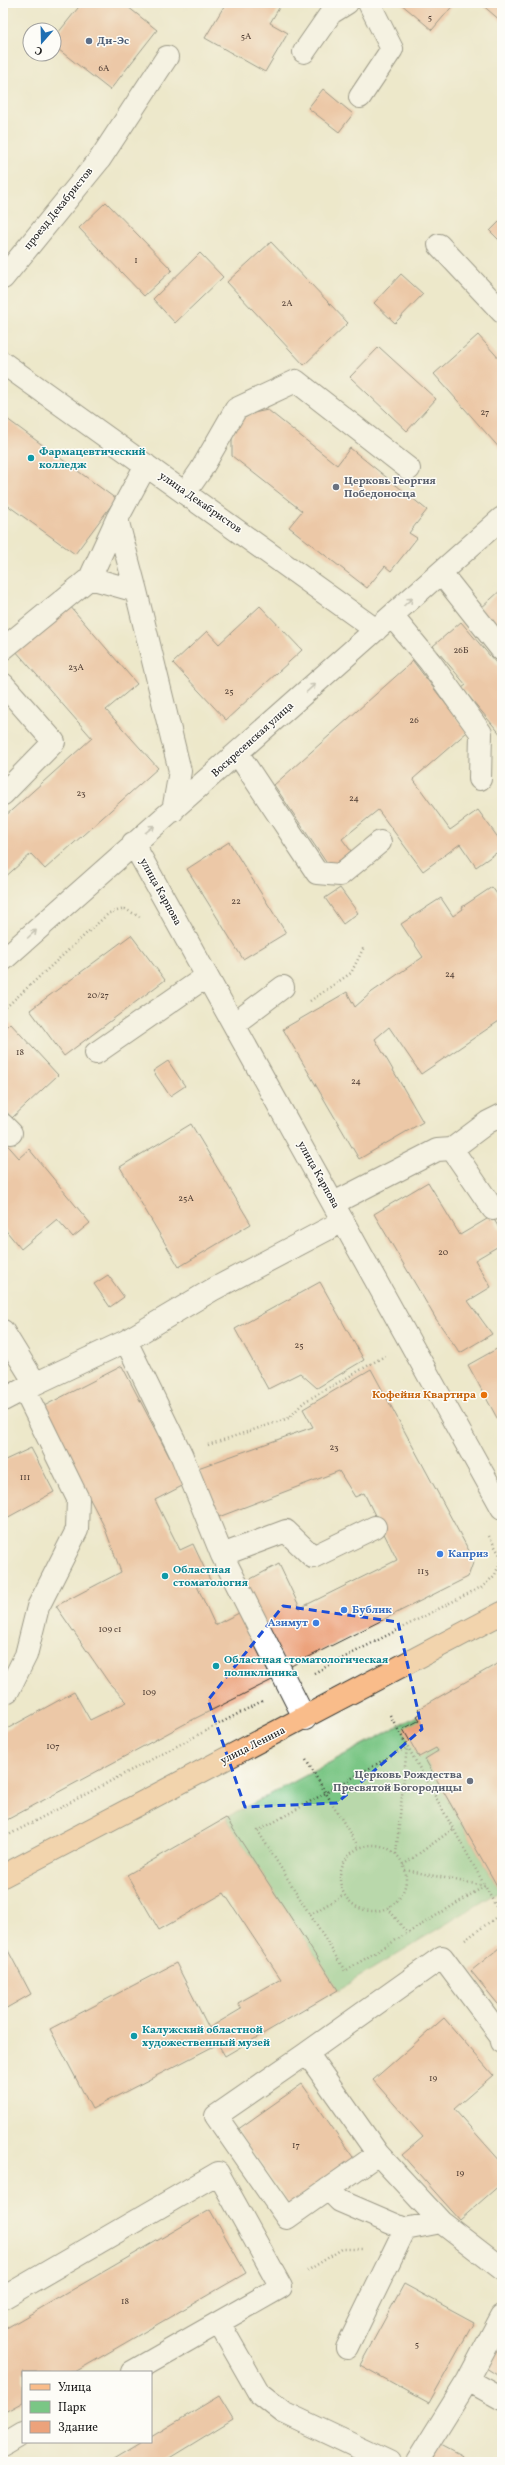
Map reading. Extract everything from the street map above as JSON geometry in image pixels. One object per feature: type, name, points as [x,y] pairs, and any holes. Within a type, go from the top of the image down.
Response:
[{"type":"main road","name":"улица Ленина","points":[[5,1870],[305,1719],[502,1613]]},
{"type":"street","points":[[304,52],[331,13],[348,3]]},
{"type":"street","points":[[360,97],[392,49],[369,3]]},
{"type":"street","name":"проезд Декабристов","points":[[3,278],[100,159],[167,57]]},
{"type":"street","points":[[439,245],[502,312]]},
{"type":"street","name":"улица Декабристов","points":[[3,363],[185,493],[384,623],[430,662],[481,733],[480,779]]},
{"type":"street","points":[[185,493],[201,470],[236,410],[296,381],[410,469]]},
{"type":"street","points":[[3,649],[90,578],[117,520],[146,465]]},
{"type":"street","name":"Воскресенская улица","points":[[3,960],[133,844],[238,754],[502,518]]},
{"type":"street","points":[[117,520],[136,591],[180,772],[173,811]]},
{"type":"street","points":[[440,573],[502,650]]},
{"type":"street","points":[[90,578],[136,591]]},
{"type":"street","points":[[3,684],[54,742],[3,794]]},
{"type":"street","points":[[238,754],[317,873],[340,875],[380,842]]},
{"type":"street","name":"улица Карпова","points":[[133,844],[502,1508]]},
{"type":"street","points":[[96,1053],[207,976]]},
{"type":"street","points":[[234,1024],[283,987]]},
{"type":"street","points":[[3,1400],[126,1341],[212,1290],[438,1150],[452,1149],[488,1122],[502,1115]]},
{"type":"street","points":[[452,1149],[493,1209]]},
{"type":"street","points":[[3,1331],[30,1386],[78,1499],[77,1530],[38,1607],[26,1655],[8,1691],[3,1693]]},
{"type":"street","points":[[126,1341],[181,1454],[222,1555],[287,1687],[305,1719]]},
{"type":"street","points":[[222,1555],[286,1531],[313,1556],[375,1527]]},
{"type":"street","points":[[378,2154],[287,2218],[216,2116],[442,1957],[501,2036],[502,2042]]},
{"type":"street","points":[[307,2053],[378,2154],[441,2222],[502,2269]]},
{"type":"street","points":[[3,2298],[218,2173],[281,2287],[134,2371]]},
{"type":"street","points":[[328,2189],[340,2201],[405,2229],[441,2222]]},
{"type":"street","points":[[347,2348],[405,2229]]},
{"type":"street","points":[[417,2462],[468,2380],[502,2316]]},
{"type":"street","points":[[219,2323],[259,2393],[283,2412],[389,2462]]},
{"type":"street","points":[[468,2380],[502,2399]]},
{"type":"street","points":[[3,2445],[22,2435]]},
{"type":"path","points":[[3,1010],[109,913],[125,909],[143,919]]},
{"type":"path","points":[[307,1003],[351,973],[364,947]]},
{"type":"path","points":[[181,1454],[289,1418],[304,1402],[391,1352]]},
{"type":"path","points":[[3,1838],[287,1687],[481,1588],[495,1575],[502,1557],[486,1530]]},
{"type":"path","points":[[481,1588],[484,1592]]},
{"type":"path","points":[[390,1715],[501,1913],[442,1957]]},
{"type":"path","points":[[407,1747],[258,1831],[345,1971],[406,1932],[485,1886]]},
{"type":"path","points":[[396,1854],[407,1747]]},
{"type":"path","points":[[306,1760],[359,1848]]},
{"type":"path","points":[[404,1865],[453,1829]]},
{"type":"path","points":[[372,1845],[384,1847],[396,1854],[404,1865],[405,1890],[398,1901],[388,1908],[375,1912],[362,1910],[343,1896],[340,1880],[342,1867],[349,1856],[359,1848],[372,1845]]},
{"type":"path","points":[[405,1870],[485,1886]]},
{"type":"path","points":[[310,1915],[343,1896]]},
{"type":"path","points":[[388,1908],[406,1932]]},
{"type":"path","points":[[281,2287],[342,2249],[396,2249]]},
{"type":"highlighted area","points":[[283,1606],[398,1622],[422,1729],[337,1803],[245,1807],[208,1700]]},
{"type":"green space","points":[[417,1716],[438,1751],[425,1759],[500,1891],[338,1990],[226,1818]]},
{"type":"building","points":[[82,3],[123,3],[157,30],[110,90],[62,52],[62,28]]},
{"type":"building","points":[[226,3],[282,3],[270,23],[288,33],[265,72],[205,38]]},
{"type":"building","points":[[400,3],[455,3],[432,30]]},
{"type":"building","points":[[480,3],[502,3],[502,22]]},
{"type":"building","points":[[323,89],[353,114],[339,132],[308,108]]},
{"type":"building","points":[[106,202],[172,270],[144,296],[79,228]]},
{"type":"building","points":[[502,219],[502,243],[490,231]]},
{"type":"building","points":[[271,242],[348,323],[304,365],[227,282]]},
{"type":"building","points":[[200,253],[223,277],[175,323],[153,299]]},
{"type":"building","points":[[401,274],[423,294],[395,323],[374,303]]},
{"type":"building","points":[[478,335],[502,362],[502,451],[434,374]]},
{"type":"building","points":[[379,347],[436,399],[407,431],[350,377]]},
{"type":"building","name":"Церковь Георгия Победоносца","points":[[268,410],[337,465],[350,448],[427,510],[409,533],[417,538],[391,571],[385,566],[367,588],[289,527],[302,511],[232,456],[232,439],[238,422],[253,413]]},
{"type":"building","name":"Фармацевтический колледж","points":[[3,416],[116,499],[75,554],[3,502]]},
{"type":"building","points":[[502,589],[502,634],[480,609]]},
{"type":"building","points":[[69,605],[137,684],[106,710],[158,768],[45,869],[31,854],[3,879],[3,818],[92,738],[15,650]]},
{"type":"building","points":[[260,606],[302,650],[226,720],[173,663],[207,631],[219,644]]},
{"type":"building","points":[[461,622],[502,670],[502,736],[462,688],[466,685],[433,646]]},
{"type":"building","points":[[413,661],[467,732],[413,779],[450,830],[478,810],[502,843],[502,849],[476,867],[460,844],[423,871],[378,810],[342,839],[351,851],[330,868],[274,785]]},
{"type":"building","points":[[229,842],[286,933],[243,959],[187,869]]},
{"type":"building","points":[[492,887],[502,901],[502,1019],[421,1074],[389,1027],[375,1039],[423,1122],[359,1159],[283,1029],[347,992],[355,1007],[372,992],[423,957],[401,924],[441,898],[453,916],[463,909],[462,907]]},
{"type":"building","points":[[340,888],[358,913],[343,924],[325,898]]},
{"type":"building","points":[[131,935],[165,980],[64,1056],[30,1010]]},
{"type":"building","points":[[10,1023],[58,1075],[12,1118],[3,1108],[3,1030]]},
{"type":"building","points":[[168,1061],[185,1086],[170,1096],[153,1071]]},
{"type":"building","points":[[191,1124],[251,1224],[179,1267],[120,1167]]},
{"type":"building","points":[[3,1140],[19,1158],[29,1149],[90,1223],[73,1237],[57,1219],[21,1249],[3,1227]]},
{"type":"building","points":[[428,1182],[460,1235],[492,1216],[502,1233],[502,1244],[475,1260],[491,1287],[468,1301],[492,1334],[460,1353],[436,1319],[374,1214]]},
{"type":"building","points":[[108,1275],[124,1297],[110,1307],[94,1284]]},
{"type":"building","points":[[320,1282],[364,1360],[317,1388],[300,1373],[268,1389],[235,1329]]},
{"type":"building","points":[[502,1346],[502,1427],[468,1365]]},
{"type":"building","points":[[122,1366],[184,1485],[155,1500],[180,1550],[193,1544],[210,1580],[197,1586],[215,1625],[239,1613],[272,1680],[194,1719],[3,1822],[3,1731],[74,1692],[90,1720],[127,1702],[109,1683],[56,1606],[121,1572],[104,1526],[42,1407]]},
{"type":"building","points":[[371,1369],[474,1560],[468,1577],[287,1668],[243,1583],[279,1564],[300,1608],[397,1560],[364,1493],[355,1497],[339,1471],[216,1518],[198,1468],[313,1427],[303,1409]]},
{"type":"building","points":[[31,1448],[54,1492],[3,1520],[3,1461]]},
{"type":"building","name":"Церковь Рождества Пресвятой Богородицы","points":[[502,1661],[502,1890],[500,1891],[425,1759],[438,1751],[436,1748],[419,1757],[403,1729],[420,1720],[417,1716],[421,1713],[418,1709]]},
{"type":"building","points":[[226,1818],[338,1990],[225,2056],[218,2044],[92,2109],[50,2029],[176,1963],[209,2028],[241,2009],[238,2003],[281,1979],[224,1893],[159,1930],[127,1875]]},
{"type":"building","points":[[3,1941],[31,1994],[3,2010]]},
{"type":"building","points":[[499,1948],[502,1953],[502,2009],[471,1971]]},
{"type":"building","points":[[444,2018],[493,2075],[454,2109],[502,2163],[502,2183],[460,2220],[402,2155],[423,2137],[373,2080]]},
{"type":"building","points":[[302,2084],[355,2160],[290,2205],[237,2130]]},
{"type":"building","points":[[210,2210],[246,2273],[77,2371],[22,2371],[22,2403],[3,2413],[3,2330]]},
{"type":"building","points":[[404,2284],[474,2322],[429,2403],[360,2365]]},
{"type":"building","points":[[502,2339],[502,2378],[486,2368]]},
{"type":"building","points":[[219,2396],[233,2419],[163,2462],[110,2462],[141,2443],[152,2443],[152,2436]]},
{"type":"building","points":[[440,2445],[472,2462],[431,2462]]},
{"type":"place","name":"Ди-Эс","points":[[89,41]]},
{"type":"place","name":"Фармацевтический колледж","points":[[31,458]]},
{"type":"place","name":"Церковь Георгия Победоносца","points":[[336,487]]},
{"type":"place","name":"Кофейня Квартира","points":[[484,1395]]},
{"type":"place","name":"Каприз","points":[[440,1554]]},
{"type":"place","name":"Областная стоматология","points":[[165,1576]]},
{"type":"place","name":"Бублик","points":[[344,1610]]},
{"type":"place","name":"Азимут","points":[[316,1623]]},
{"type":"place","name":"Областная стоматологическая поликлиника","points":[[216,1666]]},
{"type":"place","name":"Церковь Рождества Пресвятой Богородицы","points":[[470,1781]]},
{"type":"place","name":"Калужский областной художественный музей","points":[[134,2036]]}]
